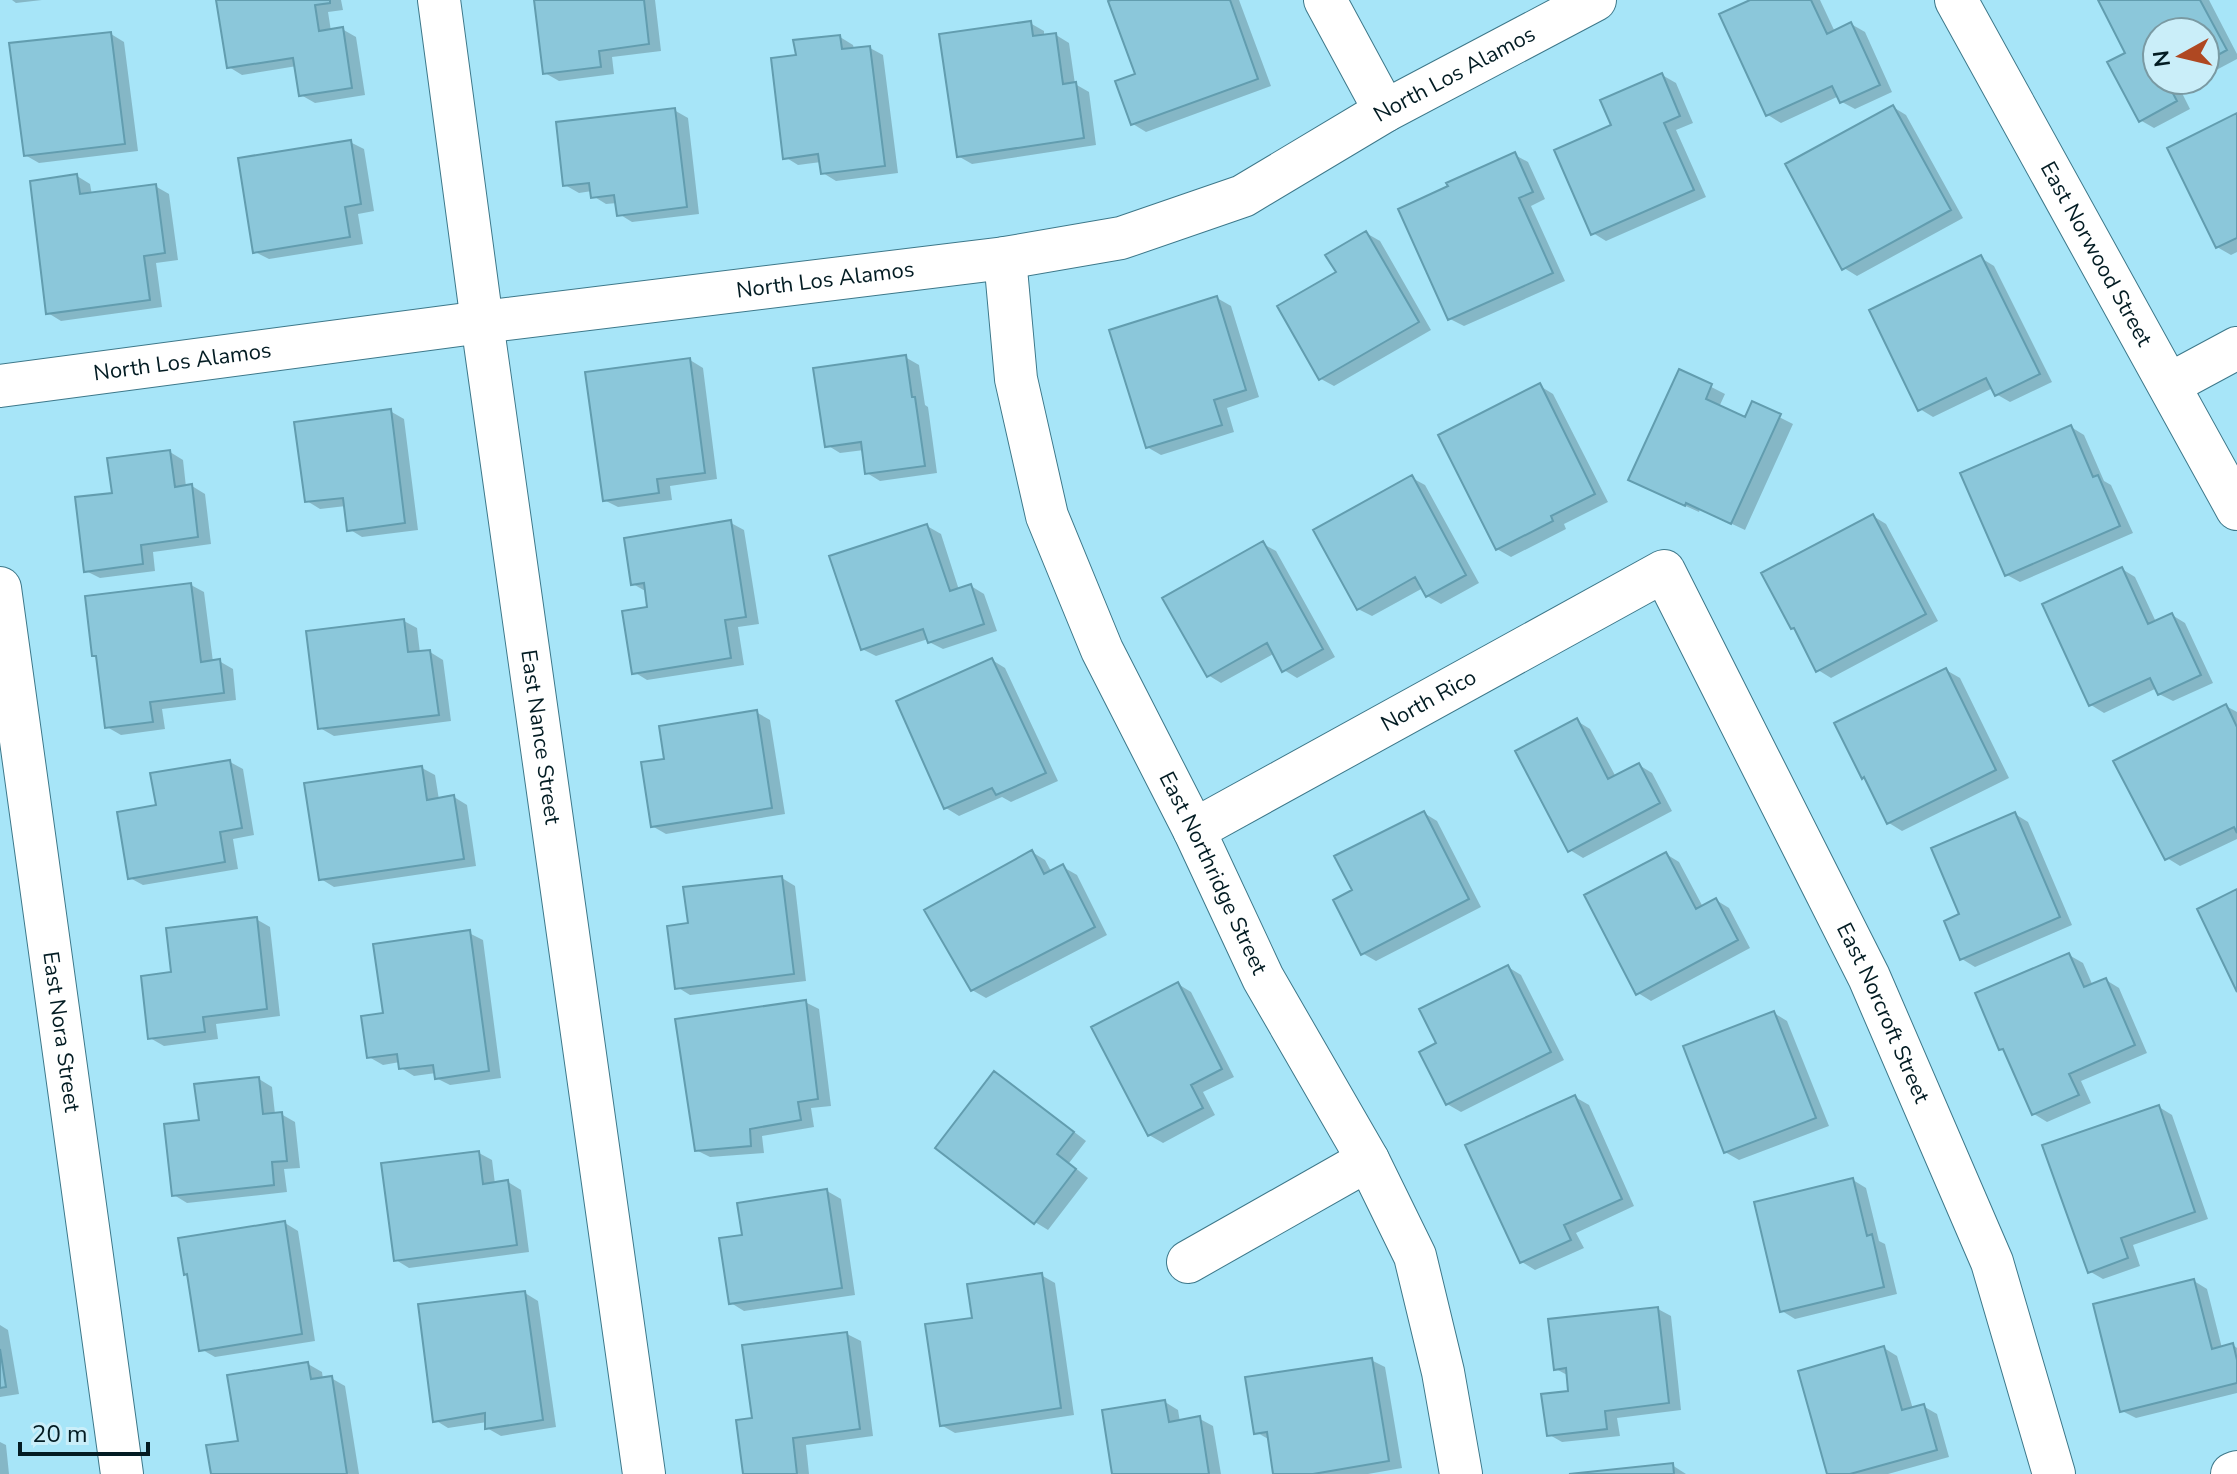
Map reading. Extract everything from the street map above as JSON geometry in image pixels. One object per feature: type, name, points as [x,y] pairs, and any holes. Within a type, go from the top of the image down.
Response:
[{"type":"street","name":"East Nance Street","points":[[439,0],[644,1474]]},
{"type":"street","points":[[1325,0],[1385,111]]},
{"type":"street","name":"North Los Alamos","points":[[0,386],[482,322],[1005,258],[1121,238],[1243,196],[1385,111],[1595,0]]},
{"type":"street","name":"East Norwood Street","points":[[1956,0],[2237,509]]},
{"type":"street","name":"East Northridge Street","points":[[1005,258],[1016,379],[1047,516],[1102,650],[1194,830],[1263,978],[1368,1160],[1415,1256],[1443,1372],[1461,1474]]},
{"type":"street","points":[[2170,384],[2237,348]]},
{"type":"street","name":"North Rico","points":[[1194,830],[1664,571]]},
{"type":"street","name":"East Norcroft Street","points":[[1664,571],[1869,977],[1992,1262],[2054,1474]]},
{"type":"street","name":"East Nora Street","points":[[0,588],[122,1474]]},
{"type":"street","points":[[1188,1262],[1368,1160]]},
{"type":"building","points":[[216,0],[330,0],[330,3],[315,5],[319,31],[343,27],[352,88],[299,96],[293,58],[227,68]]},
{"type":"building","points":[[534,0],[644,0],[649,44],[599,51],[601,67],[543,74]]},
{"type":"building","points":[[1230,0],[1258,79],[1131,125],[1115,81],[1135,74],[1108,1]]},
{"type":"building","points":[[1750,0],[1811,0],[1827,34],[1851,22],[1880,85],[1840,103],[1832,86],[1766,116],[1719,14]]},
{"type":"building","points":[[2098,0],[2200,0],[2209,16],[2141,16],[2141,96],[2174,96],[2177,101],[2139,122],[2107,62],[2125,53]]},
{"type":"building","points":[[1031,21],[1033,36],[1056,33],[1063,84],[1076,82],[1084,138],[957,157],[939,34]]},
{"type":"building","points":[[111,32],[125,144],[24,156],[9,43]]},
{"type":"building","points":[[840,35],[842,49],[870,46],[885,166],[821,174],[818,154],[783,159],[771,58],[796,55],[793,40]]},
{"type":"building","points":[[2221,39],[2227,50],[2221,53]]},
{"type":"building","points":[[1662,73],[1680,116],[1664,123],[1694,190],[1591,235],[1554,150],[1611,125],[1600,100]]},
{"type":"building","points":[[1893,105],[1951,210],[1842,270],[1785,164]]},
{"type":"building","points":[[675,108],[687,207],[617,216],[614,195],[591,198],[589,183],[563,186],[556,122]]},
{"type":"building","points":[[2237,113],[2237,238],[2216,248],[2167,148]]},
{"type":"building","points":[[351,140],[361,204],[345,207],[350,237],[253,253],[238,158]]},
{"type":"building","points":[[1515,152],[1533,192],[1519,198],[1553,273],[1448,320],[1398,209]]},
{"type":"building","points":[[77,174],[80,194],[156,184],[165,253],[144,256],[150,300],[46,314],[30,181]]},
{"type":"building","points":[[1366,231],[1419,322],[1319,380],[1277,306],[1336,272],[1325,255]]},
{"type":"building","points":[[1981,255],[2040,374],[1995,396],[1986,378],[1918,411],[1869,310]]},
{"type":"building","points":[[1217,296],[1246,390],[1214,400],[1222,425],[1146,448],[1109,330]]},
{"type":"building","points":[[906,355],[925,466],[865,474],[861,442],[825,447],[813,368]]},
{"type":"building","points":[[690,358],[705,473],[657,479],[659,493],[603,501],[585,372]]},
{"type":"building","points":[[1679,369],[1712,384],[1706,399],[1745,417],[1752,401],[1781,414],[1731,524],[1628,480]]},
{"type":"building","points":[[1540,383],[1595,494],[1551,516],[1553,521],[1496,550],[1438,435]]},
{"type":"building","points":[[391,409],[405,523],[347,531],[343,498],[305,502],[294,422]]},
{"type":"building","points":[[2071,425],[2093,477],[2098,475],[2120,526],[2005,576],[1960,473]]},
{"type":"building","points":[[170,450],[175,487],[192,484],[198,537],[141,545],[143,564],[84,572],[75,497],[112,493],[107,458]]},
{"type":"building","points":[[1412,475],[1466,575],[1426,597],[1415,577],[1357,610],[1313,530]]},
{"type":"building","points":[[1873,514],[1926,614],[1816,672],[1761,573]]},
{"type":"building","points":[[731,520],[746,617],[725,620],[731,658],[632,674],[622,611],[647,607],[644,583],[631,585],[624,538]]},
{"type":"building","points":[[927,524],[950,591],[971,584],[984,624],[928,643],[923,629],[861,650],[829,556]]},
{"type":"building","points":[[1263,541],[1323,649],[1282,672],[1267,643],[1207,677],[1162,598]]},
{"type":"building","points":[[2122,567],[2148,624],[2172,613],[2201,675],[2158,695],[2150,678],[2089,706],[2042,604]]},
{"type":"building","points":[[191,583],[201,662],[220,659],[224,693],[150,702],[153,722],[105,728],[85,596]]},
{"type":"building","points":[[404,619],[408,652],[430,650],[439,715],[318,729],[306,631]]},
{"type":"building","points":[[992,658],[1046,773],[996,795],[992,788],[944,809],[896,701]]},
{"type":"building","points":[[1946,668],[1996,770],[1887,824],[1834,723]]},
{"type":"building","points":[[2226,704],[2237,727],[2237,833],[2234,827],[2165,860],[2113,761]]},
{"type":"building","points":[[757,710],[772,808],[651,827],[641,762],[664,759],[659,726]]},
{"type":"building","points":[[1577,718],[1608,779],[1639,763],[1660,803],[1568,852],[1515,751]]},
{"type":"building","points":[[230,760],[242,828],[220,832],[225,862],[128,879],[117,812],[156,805],[150,773]]},
{"type":"building","points":[[422,766],[427,800],[454,795],[464,859],[319,880],[304,783]]},
{"type":"building","points":[[1424,811],[1469,899],[1361,955],[1333,900],[1352,890],[1334,856]]},
{"type":"building","points":[[2015,812],[2060,917],[1960,960],[1944,921],[1959,914],[1931,848]]},
{"type":"building","points":[[1032,850],[1044,874],[1063,864],[1095,927],[971,991],[924,910]]},
{"type":"building","points":[[1666,852],[1696,909],[1716,898],[1738,940],[1636,995],[1584,895]]},
{"type":"building","points":[[782,876],[794,974],[675,989],[667,926],[688,923],[683,887]]},
{"type":"building","points":[[2237,889],[2237,992],[2197,909]]},
{"type":"building","points":[[257,917],[267,1009],[203,1017],[205,1032],[148,1039],[141,976],[171,972],[166,928]]},
{"type":"building","points":[[470,930],[489,1071],[435,1079],[433,1065],[399,1069],[397,1054],[367,1058],[361,1016],[383,1013],[373,944]]},
{"type":"building","points":[[2069,953],[2084,987],[2106,978],[2135,1045],[2069,1074],[2079,1095],[2032,1115],[1975,993]]},
{"type":"building","points":[[1508,965],[1551,1052],[1446,1105],[1419,1052],[1436,1043],[1419,1009]]},
{"type":"building","points":[[1178,982],[1222,1069],[1191,1085],[1203,1108],[1148,1136],[1091,1027]]},
{"type":"building","points":[[806,1000],[818,1099],[798,1102],[801,1120],[750,1129],[751,1146],[695,1151],[675,1019]]},
{"type":"building","points":[[1774,1011],[1816,1118],[1724,1153],[1683,1046]]},
{"type":"building","points":[[994,1071],[1074,1132],[1057,1154],[1076,1169],[1034,1224],[935,1148]]},
{"type":"building","points":[[259,1077],[263,1114],[282,1112],[287,1161],[272,1162],[274,1185],[172,1196],[164,1124],[199,1120],[194,1084]]},
{"type":"building","points":[[1575,1095],[1622,1199],[1564,1225],[1571,1240],[1520,1263],[1465,1145]]},
{"type":"building","points":[[2159,1105],[2195,1212],[2121,1238],[2128,1258],[2088,1273],[2042,1145]]},
{"type":"building","points":[[479,1151],[483,1184],[508,1180],[517,1245],[394,1261],[381,1163]]},
{"type":"building","points":[[1853,1178],[1867,1236],[1872,1234],[1884,1287],[1780,1312],[1754,1202]]},
{"type":"building","points":[[827,1189],[842,1288],[729,1304],[719,1238],[742,1235],[737,1203]]},
{"type":"building","points":[[285,1221],[302,1334],[199,1351],[178,1238]]},
{"type":"building","points":[[1042,1273],[1061,1408],[940,1426],[925,1324],[972,1318],[967,1284]]},
{"type":"building","points":[[2194,1279],[2212,1349],[2233,1343],[2237,1383],[2120,1412],[2093,1304]]},
{"type":"building","points":[[525,1291],[543,1420],[485,1429],[485,1413],[433,1422],[418,1304]]},
{"type":"building","points":[[1658,1307],[1669,1403],[1605,1411],[1607,1429],[1547,1436],[1541,1394],[1568,1391],[1566,1368],[1554,1370],[1548,1319]]},
{"type":"building","points":[[847,1332],[860,1429],[793,1438],[797,1474],[743,1474],[736,1420],[752,1418],[742,1345]]},
{"type":"building","points":[[1884,1346],[1902,1410],[1924,1404],[1937,1450],[1850,1474],[1827,1474],[1798,1371]]},
{"type":"building","points":[[0,1349],[6,1387],[0,1388]]},
{"type":"building","points":[[1372,1358],[1389,1461],[1313,1474],[1273,1474],[1267,1432],[1254,1434],[1245,1377]]},
{"type":"building","points":[[308,1362],[311,1379],[332,1376],[347,1474],[211,1474],[206,1445],[238,1441],[227,1375]]},
{"type":"building","points":[[1165,1400],[1169,1422],[1200,1416],[1209,1474],[1112,1474],[1102,1410]]},
{"type":"building","points":[[1673,1463],[1674,1474],[1569,1474]]}]
